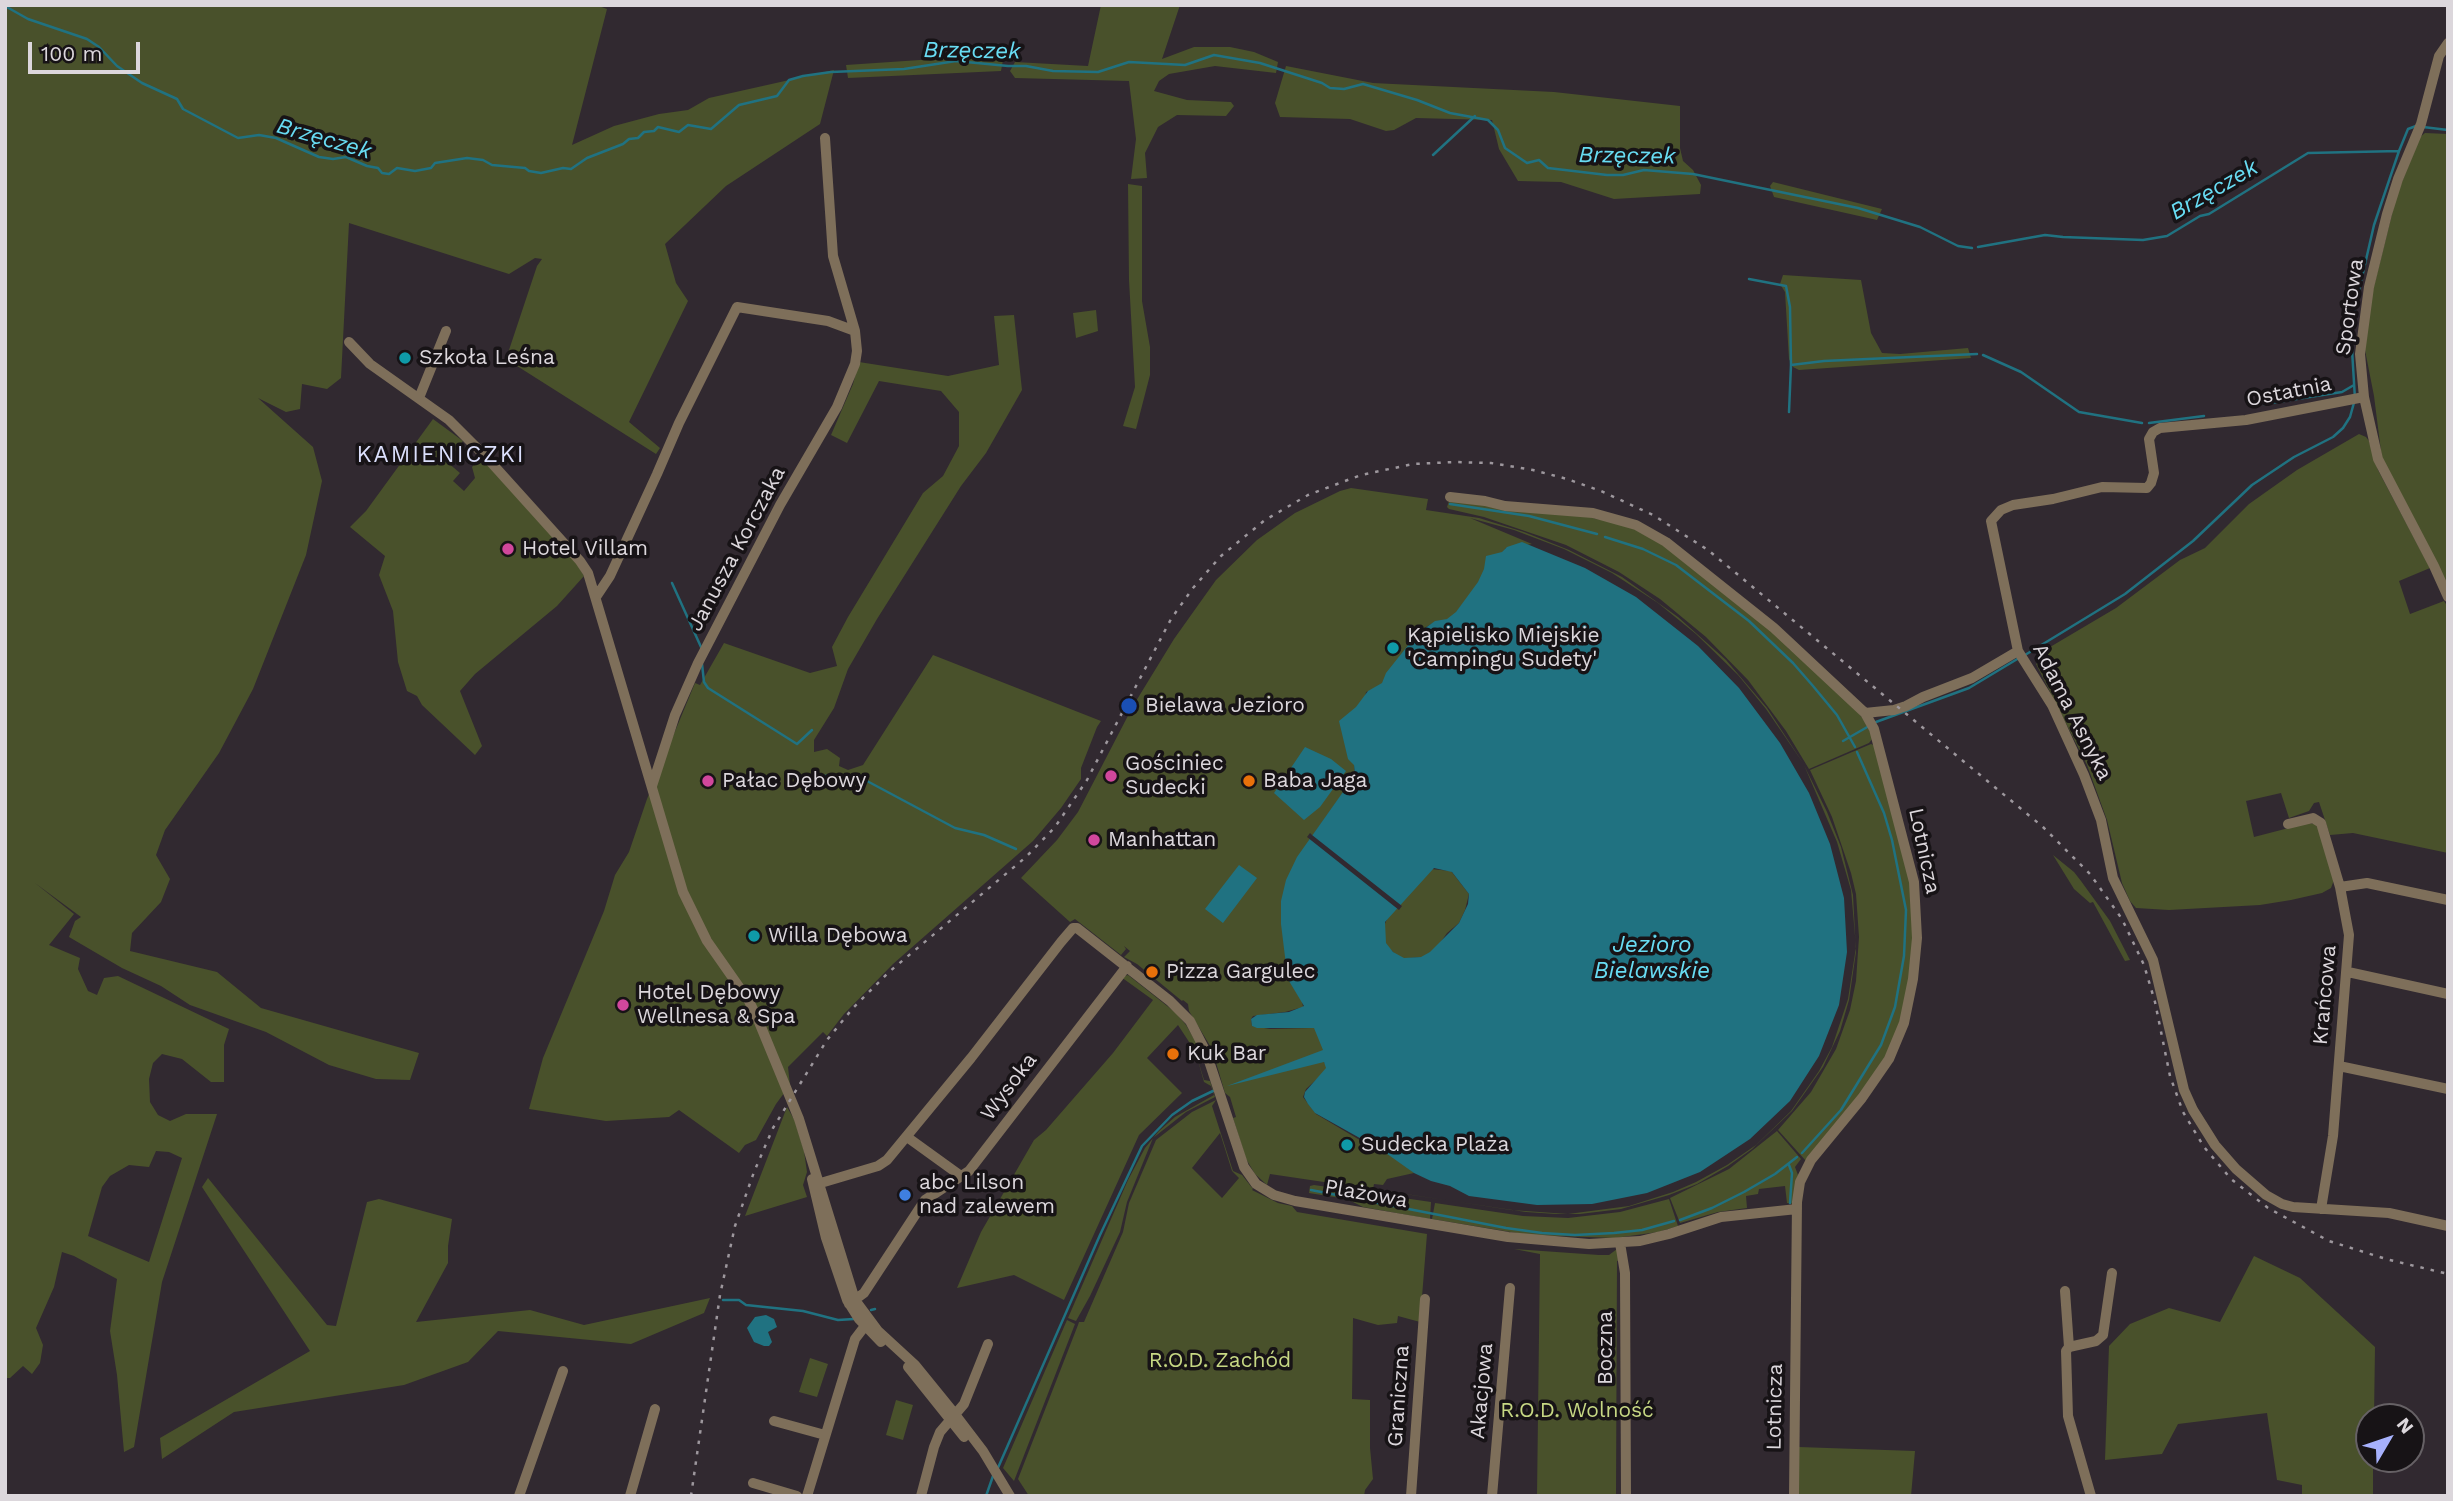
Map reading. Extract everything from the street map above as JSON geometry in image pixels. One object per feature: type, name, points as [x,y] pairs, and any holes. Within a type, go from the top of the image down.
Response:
[{"type":"street","name":"Sportowa","points":[[2448,43],[2439,56],[2420,127],[2391,198],[2371,280],[2360,342],[2358,398],[2381,468],[2448,597]]},
{"type":"street","name":"Janusza Korczaka","points":[[652,788],[675,715],[701,659],[780,505],[851,378],[857,351],[855,331],[833,256],[825,138]]},
{"type":"street","points":[[596,597],[610,576],[679,423],[737,307],[828,321],[855,331]]},
{"type":"street","points":[[419,398],[446,331]]},
{"type":"street","points":[[349,342],[370,364],[449,420],[488,458],[574,553],[588,573],[683,892],[707,941],[749,1001],[799,1119],[811,1161],[810,1168],[840,1256],[852,1302],[867,1323],[915,1365],[952,1416],[983,1451],[1010,1496]]},
{"type":"street","name":"Ostatnia","points":[[1991,521],[2001,510],[2012,505],[2102,487],[2147,488],[2154,477],[2149,439],[2153,432],[2165,427],[2246,420],[2358,398]]},
{"type":"street","name":"Lotnicza","points":[[1450,497],[1514,507],[1594,513],[1636,525],[1666,542],[1774,628],[1867,715],[1874,729],[1915,888],[1917,938],[1912,993],[1899,1037],[1882,1070],[1806,1167],[1798,1188],[1794,1496]]},
{"type":"street","name":"Adama Asnyka","points":[[1991,521],[2020,655],[2052,705],[2084,775],[2101,820],[2113,878],[2153,960],[2162,990],[2177,1068],[2193,1110],[2222,1153],[2266,1195],[2293,1207],[2389,1213],[2448,1226]]},
{"type":"street","points":[[1867,715],[1906,706],[2020,655]]},
{"type":"street","points":[[647,771],[659,764]]},
{"type":"street","name":"Krańcowa","points":[[2288,824],[2313,818],[2322,823],[2340,887],[2349,935],[2348,972],[2331,1149],[2321,1209]]},
{"type":"street","points":[[2340,887],[2367,883],[2448,900]]},
{"type":"street","name":"Plażowa","points":[[907,1137],[1073,928],[1083,931],[1175,1005],[1197,1031],[1242,1162],[1252,1179],[1266,1192],[1294,1201],[1512,1238],[1574,1244],[1620,1243],[1661,1236],[1721,1217],[1797,1209]]},
{"type":"street","name":"Wysoka","points":[[852,1302],[864,1293],[920,1206],[930,1196],[969,1171],[1127,966]]},
{"type":"street","points":[[2348,972],[2448,994]]},
{"type":"street","points":[[2339,1066],[2448,1089]]},
{"type":"street","points":[[817,1184],[878,1166],[887,1160],[907,1137],[961,1176]]},
{"type":"street","name":"Boczna","points":[[1620,1243],[1625,1273],[1626,1496]]},
{"type":"street","points":[[2069,1347],[2096,1341],[2103,1335],[2112,1273]]},
{"type":"street","name":"Akacjowa","points":[[1492,1496],[1510,1288]]},
{"type":"street","points":[[2065,1290],[2069,1347],[2066,1350],[2068,1416],[2091,1496]]},
{"type":"street","name":"Graniczna","points":[[1411,1496],[1425,1299]]},
{"type":"street","points":[[807,1496],[855,1339],[867,1323]]},
{"type":"street","points":[[920,1496],[934,1447],[944,1426],[964,1404],[988,1344]]},
{"type":"street","points":[[519,1496],[563,1371]]},
{"type":"street","points":[[629,1496],[655,1409]]},
{"type":"street","points":[[774,1421],[825,1435]]},
{"type":"street","points":[[753,1483],[797,1496]]},
{"type":"green space","points":[[5,5],[596,5],[607,9],[572,145],[614,126],[659,114],[688,110],[709,98],[834,70],[820,124],[726,186],[665,244],[676,283],[688,301],[629,422],[660,448],[656,454],[506,359],[537,266],[542,259],[535,258],[509,274],[349,223],[341,378],[327,389],[302,384],[300,409],[286,412],[258,398],[313,447],[322,481],[306,555],[253,689],[219,753],[165,830],[156,855],[170,879],[161,902],[132,933],[130,951],[217,972],[261,1008],[419,1053],[410,1080],[376,1079],[329,1065],[266,1032],[190,1005],[161,986],[122,968],[69,937],[75,921],[81,917],[35,883],[74,914],[49,945],[80,958],[78,969],[88,991],[97,995],[104,978],[118,976],[229,1029],[224,1045],[224,1082],[211,1082],[182,1059],[162,1054],[153,1063],[149,1079],[150,1102],[158,1115],[170,1121],[186,1114],[217,1114],[162,1282],[134,1447],[124,1452],[110,1331],[117,1279],[74,1256],[62,1252],[54,1287],[36,1328],[43,1345],[40,1363],[32,1374],[23,1366],[10,1378],[5,1378]],"holes":[[[156,1151],[169,1152],[182,1158],[149,1262],[88,1236],[102,1187],[110,1176],[129,1165],[149,1167]]]},
{"type":"green space","points":[[1101,5],[1180,5],[1162,59],[1194,47],[1230,47],[1254,52],[1278,62],[1276,73],[1215,66],[1169,74],[1159,81],[1154,91],[1187,100],[1231,102],[1234,106],[1226,116],[1177,115],[1158,127],[1145,153],[1147,178],[1131,179],[1136,139],[1129,81],[1015,78],[1010,71],[1015,62],[1088,66]]},
{"type":"green space","points":[[979,56],[1003,60],[1001,71],[848,78],[846,65]]},
{"type":"green space","points":[[1286,66],[1373,83],[1554,92],[1680,106],[1680,148],[1683,161],[1693,170],[1701,185],[1700,194],[1614,199],[1561,182],[1518,181],[1499,149],[1492,120],[1416,118],[1394,130],[1386,131],[1350,119],[1280,117],[1275,103]]},
{"type":"green space","points":[[2425,133],[2448,134],[2448,587],[2382,459],[2365,350],[2369,306],[2397,194],[2420,137]]},
{"type":"green space","points":[[1773,182],[1882,209],[1877,220],[1774,197],[1770,186]]},
{"type":"green space","points":[[1128,184],[1142,186],[1142,301],[1150,347],[1150,375],[1136,429],[1123,426],[1135,387],[1129,280]]},
{"type":"green space","points":[[1783,275],[1861,280],[1871,333],[1882,353],[1968,348],[1971,358],[1799,370],[1793,367],[1789,359],[1785,292],[1780,284]]},
{"type":"green space","points":[[1096,310],[1098,331],[1076,338],[1073,313]]},
{"type":"green space","points":[[1014,315],[1022,390],[986,453],[961,486],[848,669],[834,708],[814,740],[814,752],[827,749],[840,758],[839,766],[848,770],[863,765],[933,655],[1101,721],[1081,768],[1081,779],[1033,841],[893,964],[844,1014],[827,1036],[823,1032],[788,1067],[790,1085],[756,1140],[745,1145],[739,1153],[679,1110],[669,1117],[606,1121],[529,1109],[543,1058],[604,911],[615,875],[629,852],[647,799],[695,683],[700,685],[724,643],[810,673],[837,666],[832,647],[848,617],[923,493],[943,476],[959,446],[959,412],[941,391],[879,381],[847,443],[831,435],[853,384],[859,362],[948,376],[999,365],[994,316]]},
{"type":"green space","points":[[433,419],[463,441],[447,462],[460,473],[453,481],[464,491],[475,478],[472,467],[480,457],[574,559],[584,576],[557,606],[475,674],[460,691],[482,746],[475,755],[422,705],[417,696],[407,691],[398,662],[393,611],[379,575],[385,556],[350,527],[366,511]]},
{"type":"green space","points":[[2359,434],[2369,441],[2378,470],[2430,568],[2399,581],[2410,614],[2444,601],[2448,607],[2448,853],[2353,833],[2330,835],[2319,802],[2314,803],[2309,811],[2289,818],[2281,793],[2246,801],[2254,837],[2308,823],[2315,824],[2334,880],[2331,888],[2322,893],[2260,905],[2169,910],[2136,908],[2122,883],[2107,820],[2087,765],[2036,664],[2049,656],[2045,650],[2116,608],[2180,560],[2205,548],[2249,504],[2297,470]]},
{"type":"green space","points":[[1351,488],[1428,499],[1426,510],[1479,518],[1524,532],[1569,550],[1622,577],[1678,617],[1726,660],[1767,708],[1803,763],[1766,709],[1738,675],[1696,634],[1658,603],[1612,573],[1564,549],[1514,530],[1470,518],[1532,544],[1506,548],[1452,618],[1431,624],[1420,631],[1386,685],[1366,692],[1354,764],[1355,776],[1313,835],[1399,903],[1431,869],[1451,871],[1469,894],[1465,910],[1459,923],[1447,933],[1436,949],[1424,957],[1409,958],[1403,962],[1379,938],[1395,908],[1289,980],[1303,1007],[1253,1016],[1251,1019],[1252,1026],[1270,1029],[1312,1028],[1337,1021],[1324,1062],[1328,1069],[1306,1089],[1303,1097],[1316,1114],[1358,1139],[1384,1152],[1389,1151],[1414,1173],[1387,1179],[1383,1185],[1374,1184],[1373,1189],[1450,1201],[1270,1174],[1267,1185],[1255,1174],[1246,1159],[1233,1118],[1236,1117],[1230,1097],[1225,1093],[1212,1049],[1189,1011],[1188,1004],[1124,957],[1130,951],[1124,946],[1126,949],[1121,955],[1075,919],[1070,922],[1021,878],[1057,840],[1078,812],[1133,706],[1174,639],[1216,580],[1257,540],[1295,513]]},
{"type":"green space","points":[[1449,501],[1580,513],[1596,519],[1617,521],[1661,541],[1775,633],[1855,708],[1873,738],[1869,743],[1809,769],[1786,731],[1748,680],[1706,637],[1660,599],[1619,572],[1566,545],[1484,517],[1449,509]]},
{"type":"green space","points":[[1871,744],[1876,746],[1909,868],[1914,905],[1911,975],[1900,1025],[1877,1074],[1806,1161],[1778,1130],[1811,1092],[1836,1049],[1850,1010],[1856,981],[1859,937],[1856,894],[1851,873],[1832,817],[1810,770]]},
{"type":"green space","points":[[1804,765],[1841,847],[1853,895],[1855,939],[1851,890],[1837,842]]},
{"type":"green space","points":[[2053,855],[2081,881],[2110,921],[2130,960],[2125,961],[2093,902],[2090,903],[2074,889]]},
{"type":"green space","points":[[1856,948],[1849,1000],[1840,1031],[1823,1067],[1792,1111],[1752,1149],[1728,1166],[1697,1184],[1669,1195],[1621,1209],[1568,1214],[1629,1206],[1673,1192],[1727,1165],[1756,1145],[1791,1111],[1832,1047],[1848,999]]},
{"type":"green space","points":[[1128,975],[1176,1013],[1197,1044],[1193,1054],[1193,1048],[1178,1025],[1147,1058],[1182,1093],[1139,1135],[1064,1300],[1014,1275],[957,1288],[981,1232],[1034,1140],[1046,1130],[1113,1053],[1153,1000],[1121,977]]},
{"type":"green space","points":[[1197,1057],[1204,1080],[1210,1081],[1215,1097],[1186,1112],[1154,1137],[1175,1117],[1214,1095],[1211,1086],[1204,1082]]},
{"type":"green space","name":"R.O.D. Zachód","points":[[1216,1100],[1212,1106],[1233,1171],[1242,1175],[1252,1190],[1278,1203],[1292,1206],[1297,1212],[1427,1234],[1420,1322],[1398,1316],[1397,1323],[1378,1325],[1353,1318],[1352,1399],[1370,1400],[1373,1479],[1364,1496],[1029,1496],[1018,1479],[1079,1322],[1084,1322],[1123,1232],[1129,1203],[1156,1140],[1192,1112]],"holes":[[[1220,1133],[1232,1171],[1239,1178],[1222,1198],[1192,1168]]]},
{"type":"green space","points":[[787,1107],[795,1121],[804,1151],[807,1172],[803,1185],[807,1197],[745,1216]]},
{"type":"green space","points":[[1777,1131],[1801,1159],[1795,1167],[1798,1175],[1794,1204],[1787,1203],[1785,1186],[1759,1189],[1758,1194],[1746,1196],[1747,1208],[1718,1212],[1680,1223],[1670,1198],[1729,1169]]},
{"type":"green space","points":[[1153,1139],[1127,1202],[1120,1232],[1090,1296],[1076,1321],[1068,1318],[1128,1180],[1145,1148]]},
{"type":"green space","points":[[208,1178],[327,1325],[336,1326],[367,1202],[379,1199],[452,1219],[448,1263],[416,1322],[530,1310],[584,1325],[710,1298],[704,1313],[631,1344],[498,1331],[468,1362],[404,1385],[234,1412],[162,1459],[160,1438],[310,1351],[202,1187]]},
{"type":"green space","points":[[1310,1186],[1431,1202],[1430,1219],[1363,1207],[1347,1199],[1309,1193]]},
{"type":"green space","points":[[1669,1199],[1678,1226],[1658,1232],[1615,1238],[1529,1235],[1432,1219],[1435,1203],[1523,1216],[1568,1218],[1620,1212]]},
{"type":"green space","points":[[1514,1210],[1568,1214],[1526,1212]]},
{"type":"green space","name":"R.O.D. Wolność","points":[[1514,1249],[1609,1255],[1617,1249],[1620,1260],[1617,1261],[1616,1496],[1537,1496],[1540,1254]]},
{"type":"green space","points":[[2254,1256],[2300,1278],[2375,1347],[2374,1403],[2355,1403],[2355,1473],[2373,1473],[2373,1496],[2302,1496],[2302,1485],[2277,1480],[2267,1413],[2178,1424],[2162,1454],[2105,1460],[2109,1346],[2130,1324],[2169,1308],[2220,1322]]},
{"type":"green space","points":[[1067,1320],[1075,1324],[1014,1481],[1003,1468]]},
{"type":"green space","points":[[810,1358],[828,1364],[817,1397],[799,1392]]},
{"type":"green space","points":[[896,1400],[913,1405],[903,1440],[886,1435]]},
{"type":"green space","points":[[1799,1447],[1915,1451],[1911,1496],[1798,1496]]},
{"type":"water","name":"Jezioro Bielawskie","points":[[1522,542],[1585,568],[1636,597],[1698,646],[1739,688],[1780,743],[1809,793],[1830,844],[1844,898],[1847,952],[1839,1005],[1819,1056],[1790,1101],[1750,1139],[1700,1172],[1647,1193],[1592,1204],[1537,1205],[1469,1196],[1414,1173],[1383,1151],[1315,1113],[1304,1097],[1305,1092],[1326,1068],[1324,1062],[1227,1086],[1323,1050],[1314,1028],[1257,1028],[1252,1026],[1251,1019],[1257,1015],[1289,1012],[1304,1006],[1287,973],[1281,901],[1286,880],[1297,857],[1355,775],[1354,765],[1348,759],[1339,721],[1356,707],[1368,691],[1382,683],[1386,673],[1417,634],[1435,621],[1447,619],[1456,612],[1478,582],[1486,556],[1502,552],[1507,547]],"holes":[[[1434,868],[1452,872],[1469,894],[1468,904],[1459,923],[1430,952],[1421,957],[1404,958],[1393,952],[1386,943],[1385,922]]]},
{"type":"water","points":[[1305,747],[1331,759],[1346,771],[1320,807],[1304,820],[1274,793]]},
{"type":"water","points":[[1239,865],[1257,878],[1223,923],[1205,909]]},
{"type":"water","points":[[766,1315],[774,1319],[777,1327],[768,1332],[772,1342],[769,1346],[754,1342],[747,1328],[755,1317]]},
{"type":"pier","points":[[1310,833],[1402,906],[1399,910],[1307,837]]},
{"type":"waterway","name":"Brzęczek","points":[[5,6],[28,19],[87,39],[117,66],[142,83],[177,99],[183,109],[238,138],[259,135],[276,138],[319,157],[346,157],[389,174],[397,168],[415,171],[431,168],[435,163],[467,158],[541,173],[571,169],[587,158],[658,127],[679,132],[688,125],[711,129],[739,105],[777,96],[789,80],[803,76],[904,69],[956,61],[1026,66],[1053,71],[1098,72],[1129,62],[1185,65],[1214,55],[1260,63],[1330,88],[1344,89],[1363,84],[1450,113],[1488,120],[1498,130],[1505,148],[1527,163],[1539,160],[1548,168],[1607,175],[1623,175],[1644,170],[1693,174],[1858,208],[1920,227],[1958,246],[1972,248]]},
{"type":"waterway","points":[[1433,155],[1475,116]]},
{"type":"waterway","name":"Brzęczek","points":[[1978,247],[2045,235],[2143,240],[2167,236],[2200,216],[2209,214],[2308,153],[2399,151],[2408,129],[2416,126]]},
{"type":"waterway","name":"Brzęczek","points":[[2423,127],[2448,130]]},
{"type":"waterway","points":[[2025,655],[2125,594],[2193,541],[2252,485],[2294,457],[2333,437],[2343,428],[2350,417],[2355,399],[2351,333],[2354,312],[2374,225],[2399,151]]},
{"type":"waterway","points":[[1749,279],[1786,286],[1790,307],[1791,365]]},
{"type":"waterway","points":[[1789,412],[1791,365],[1977,354]]},
{"type":"waterway","points":[[1983,355],[2021,372],[2079,412],[2142,423]]},
{"type":"waterway","points":[[2264,404],[2342,392],[2354,385]]},
{"type":"waterway","points":[[2149,423],[2204,416]]},
{"type":"waterway","points":[[1450,504],[1529,516],[1597,534]]},
{"type":"waterway","points":[[1605,537],[1643,549],[1676,565],[1749,621],[1813,686],[1837,715],[1855,747]]},
{"type":"waterway","points":[[672,583],[701,647]]},
{"type":"waterway","points":[[1843,741],[1876,722],[1969,688],[2019,658]]},
{"type":"waterway","points":[[702,664],[704,682],[708,688],[797,744],[812,730]]},
{"type":"waterway","points":[[1802,1153],[1841,1110],[1881,1045],[1895,1007],[1904,956],[1906,910],[1892,840],[1884,813],[1857,752]]},
{"type":"waterway","points":[[824,776],[847,775],[867,781],[955,828],[984,835],[1016,849]]},
{"type":"waterway","points":[[997,1470],[1142,1146],[1172,1115],[1213,1091]]},
{"type":"waterway","points":[[1680,1220],[1744,1192],[1797,1157]]},
{"type":"waterway","points":[[1789,1165],[1792,1173],[1790,1203]]},
{"type":"waterway","points":[[1311,1190],[1542,1233],[1614,1233],[1642,1230],[1674,1221]]},
{"type":"waterway","points":[[723,1300],[739,1300],[746,1305],[803,1311],[838,1320],[854,1319]]},
{"type":"waterway","points":[[871,1310],[875,1309]]},
{"type":"waterway","points":[[986,1496],[993,1476]]},
{"type":"railway","points":[[691,1496],[720,1295],[735,1226],[773,1128],[827,1040],[853,1008],[889,972],[1026,857],[1055,827],[1087,780],[1171,619],[1221,556],[1265,520],[1308,495],[1361,475],[1413,464],[1491,463],[1567,479],[1653,515],[1708,550],[2043,827],[2090,874],[2122,919],[2144,965],[2155,1002],[2170,1076],[2183,1112],[2204,1147],[2231,1179],[2268,1208],[2329,1241],[2386,1259],[2448,1274]]},
{"type":"place","name":"Szkoła Leśna","points":[[405,358]]},
{"type":"place","name":"Hotel Villam","points":[[508,549]]},
{"type":"place","name":"Kąpielisko Miejskie 'Campingu Sudety'","points":[[1393,648]]},
{"type":"place","name":"Bielawa Jezioro","points":[[1129,706]]},
{"type":"place","name":"Gościniec Sudecki","points":[[1111,776]]},
{"type":"place","name":"Pałac Dębowy","points":[[708,781]]},
{"type":"place","name":"Baba Jaga","points":[[1249,781]]},
{"type":"place","name":"Manhattan","points":[[1094,840]]},
{"type":"place","name":"Willa Dębowa","points":[[754,936]]},
{"type":"place","name":"Pizza Gargulec","points":[[1152,972]]},
{"type":"place","name":"Hotel Dębowy Wellnesa & Spa","points":[[623,1005]]},
{"type":"place","name":"Kuk Bar","points":[[1173,1054]]},
{"type":"place","name":"Sudecka Plaża","points":[[1347,1145]]},
{"type":"place","name":"abc Lilson nad zalewem","points":[[905,1195]]},
{"type":"district","name":"KAMIENICZKI","points":[[441,455]]}]
